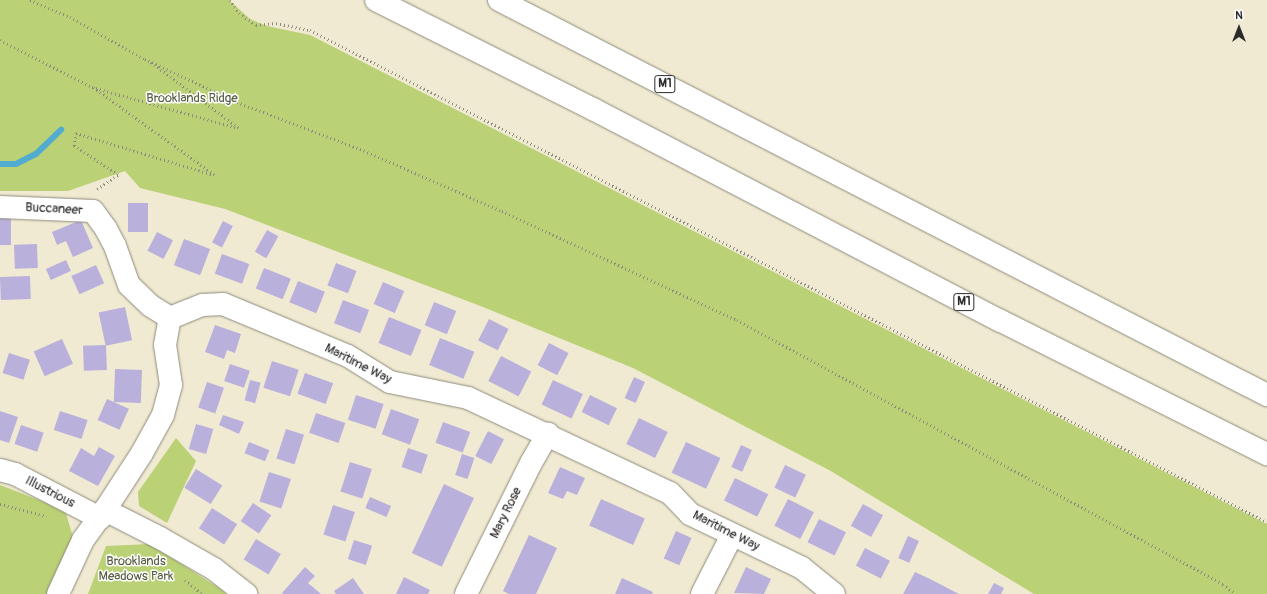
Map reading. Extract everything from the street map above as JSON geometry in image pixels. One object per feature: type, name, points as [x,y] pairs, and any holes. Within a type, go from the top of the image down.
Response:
[{"type":"main road","name":"M1","points":[[376,0],[586,106],[999,320],[1267,454]]},
{"type":"main road","name":"M1","points":[[499,0],[1267,395]]},
{"type":"main road","name":"Buccaneer","points":[[0,207],[93,211],[115,246],[129,285],[151,306],[170,318]]},
{"type":"main road","name":"Maritime Way","points":[[170,318],[203,305],[223,304],[348,356],[390,382],[468,398],[548,434],[670,493],[690,514],[802,568],[834,594]]},
{"type":"main road","points":[[58,594],[83,540],[142,453],[163,415],[171,384],[165,345],[170,318]]},
{"type":"main road","name":"Mary Rose","points":[[466,594],[531,463],[548,434]]},
{"type":"main road","name":"Illustrious","points":[[0,470],[15,474],[102,514],[160,538],[214,569],[246,594]]},
{"type":"main road","points":[[702,594],[732,534]]},
{"type":"path","points":[[30,0],[70,17],[144,58],[236,102],[360,149],[502,211],[737,320],[1216,581],[1236,594]]},
{"type":"path","points":[[230,0],[239,13],[256,24],[276,23],[310,30],[1267,522]]},
{"type":"path","points":[[0,40],[92,87],[214,175],[76,133],[74,146],[118,175],[96,191]]},
{"type":"path","points":[[92,87],[238,128],[144,58]]},
{"type":"green space","name":"Brooklands Ridge","points":[[0,0],[229,0],[250,19],[267,26],[310,35],[1267,524],[1267,594],[1034,594],[829,470],[633,368],[483,307],[225,209],[140,188],[125,171],[68,191],[0,191]]},
{"type":"green space","points":[[176,438],[196,461],[167,523],[139,506],[138,492]]},
{"type":"green space","name":"Brooklands Meadows Park","points":[[0,485],[65,510],[73,537],[51,594],[0,594]]},
{"type":"green space","name":"Brooklands Meadows Park","points":[[150,544],[226,594],[88,594],[106,546]]},
{"type":"building","points":[[128,203],[148,203],[148,232],[128,232]]},
{"type":"building","points":[[0,218],[11,218],[11,245],[0,245]]},
{"type":"building","points":[[81,220],[93,248],[73,257],[66,241],[57,245],[52,232]]},
{"type":"building","points":[[223,221],[233,226],[222,247],[212,242]]},
{"type":"building","points":[[267,230],[278,236],[266,258],[255,252]]},
{"type":"building","points":[[157,232],[173,240],[164,259],[147,251]]},
{"type":"building","points":[[184,239],[210,249],[200,275],[174,265]]},
{"type":"building","points":[[37,244],[38,268],[15,269],[14,245]]},
{"type":"building","points":[[222,254],[249,264],[242,284],[215,274]]},
{"type":"building","points":[[66,260],[71,271],[51,280],[46,269]]},
{"type":"building","points":[[336,263],[357,271],[348,293],[327,285]]},
{"type":"building","points":[[96,265],[104,283],[79,294],[71,276]]},
{"type":"building","points":[[264,268],[291,279],[283,299],[256,288]]},
{"type":"building","points":[[30,276],[31,299],[1,300],[0,277]]},
{"type":"building","points":[[298,281],[325,292],[316,313],[289,302]]},
{"type":"building","points":[[383,282],[404,291],[395,313],[374,304]]},
{"type":"building","points":[[343,300],[369,310],[360,333],[334,323]]},
{"type":"building","points":[[434,302],[456,311],[447,334],[425,325]]},
{"type":"building","points":[[125,307],[132,340],[106,346],[99,313]]},
{"type":"building","points":[[389,317],[421,330],[411,356],[379,343]]},
{"type":"building","points":[[489,319],[509,329],[498,350],[478,340]]},
{"type":"building","points":[[215,325],[241,334],[235,353],[227,350],[224,359],[205,352]]},
{"type":"building","points":[[440,338],[474,352],[463,379],[429,365]]},
{"type":"building","points":[[62,339],[73,364],[45,376],[34,352]]},
{"type":"building","points":[[549,343],[569,353],[557,375],[538,365]]},
{"type":"building","points":[[106,345],[107,370],[84,371],[83,346]]},
{"type":"building","points":[[9,353],[30,360],[23,380],[3,373]]},
{"type":"building","points":[[501,356],[531,371],[519,396],[488,381]]},
{"type":"building","points":[[272,361],[299,370],[290,396],[263,388]]},
{"type":"building","points":[[230,364],[250,371],[244,388],[224,381]]},
{"type":"building","points":[[115,369],[142,370],[141,403],[114,402]]},
{"type":"building","points":[[305,373],[333,383],[326,404],[297,394]]},
{"type":"building","points":[[634,377],[645,382],[636,403],[625,398]]},
{"type":"building","points":[[250,380],[261,383],[255,403],[245,400]]},
{"type":"building","points":[[553,380],[583,394],[571,418],[542,404]]},
{"type":"building","points":[[207,382],[224,388],[215,413],[198,408]]},
{"type":"building","points":[[356,395],[384,404],[376,429],[348,420]]},
{"type":"building","points":[[590,395],[617,408],[609,425],[582,412]]},
{"type":"building","points":[[107,399],[129,409],[120,430],[98,420]]},
{"type":"building","points":[[391,409],[419,419],[410,445],[382,434]]},
{"type":"building","points":[[0,411],[18,417],[9,443],[0,440]]},
{"type":"building","points":[[60,411],[88,420],[81,439],[54,430]]},
{"type":"building","points":[[316,413],[345,423],[338,443],[309,433]]},
{"type":"building","points":[[223,415],[244,422],[239,434],[219,425]]},
{"type":"building","points":[[639,418],[668,432],[655,458],[626,444]]},
{"type":"building","points":[[443,422],[470,432],[463,453],[435,443]]},
{"type":"building","points":[[196,424],[213,429],[206,454],[189,449]]},
{"type":"building","points":[[21,425],[44,433],[37,452],[14,444]]},
{"type":"building","points":[[286,429],[304,435],[294,464],[276,458]]},
{"type":"building","points":[[488,431],[504,439],[491,464],[475,456]]},
{"type":"building","points":[[249,442],[269,450],[265,461],[245,453]]},
{"type":"building","points":[[686,442],[720,458],[706,489],[672,473]]},
{"type":"building","points":[[741,445],[752,450],[742,472],[731,467]]},
{"type":"building","points":[[99,447],[115,456],[98,486],[69,471],[81,448],[94,456]]},
{"type":"building","points":[[408,448],[428,455],[421,474],[401,467]]},
{"type":"building","points":[[462,454],[474,458],[468,479],[455,475]]},
{"type":"building","points":[[350,462],[372,469],[362,499],[340,491]]},
{"type":"building","points":[[785,465],[806,475],[795,497],[774,488]]},
{"type":"building","points":[[560,467],[585,478],[577,495],[567,491],[563,499],[548,493]]},
{"type":"building","points":[[196,469],[222,485],[211,504],[184,488]]},
{"type":"building","points":[[269,472],[291,479],[281,509],[259,501]]},
{"type":"building","points":[[735,478],[768,494],[757,517],[724,500]]},
{"type":"building","points":[[444,484],[474,498],[442,567],[412,553]]},
{"type":"building","points":[[370,497],[391,506],[386,517],[365,508]]},
{"type":"building","points":[[601,499],[645,519],[633,545],[589,525]]},
{"type":"building","points":[[788,499],[814,512],[800,539],[774,526]]},
{"type":"building","points":[[253,503],[271,515],[259,534],[241,521]]},
{"type":"building","points":[[863,504],[883,515],[871,537],[851,526]]},
{"type":"building","points":[[333,505],[355,512],[345,542],[323,534]]},
{"type":"building","points":[[212,508],[237,524],[224,544],[199,528]]},
{"type":"building","points":[[819,519],[846,532],[835,556],[808,542]]},
{"type":"building","points":[[676,531],[692,538],[679,565],[664,558]]},
{"type":"building","points":[[529,535],[557,548],[536,594],[509,594],[503,591]]},
{"type":"building","points":[[908,536],[919,541],[909,563],[898,558]]},
{"type":"building","points":[[256,539],[281,554],[268,575],[244,560]]},
{"type":"building","points":[[354,540],[372,546],[366,565],[348,559]]},
{"type":"building","points":[[865,548],[890,561],[881,579],[856,566]]},
{"type":"building","points":[[305,567],[315,576],[308,583],[321,594],[283,594],[282,593]]},
{"type":"building","points":[[746,567],[771,579],[764,594],[734,593]]},
{"type":"building","points":[[915,572],[930,579],[959,594],[903,594]]},
{"type":"building","points":[[404,577],[430,590],[428,594],[396,594]]},
{"type":"building","points":[[353,578],[364,594],[336,594],[334,591]]},
{"type":"building","points":[[622,578],[653,592],[652,594],[615,594]]},
{"type":"building","points":[[994,583],[1004,588],[1001,594],[988,594]]},
{"type":"waterway","points":[[0,164],[16,164],[36,154],[61,130]]}]
